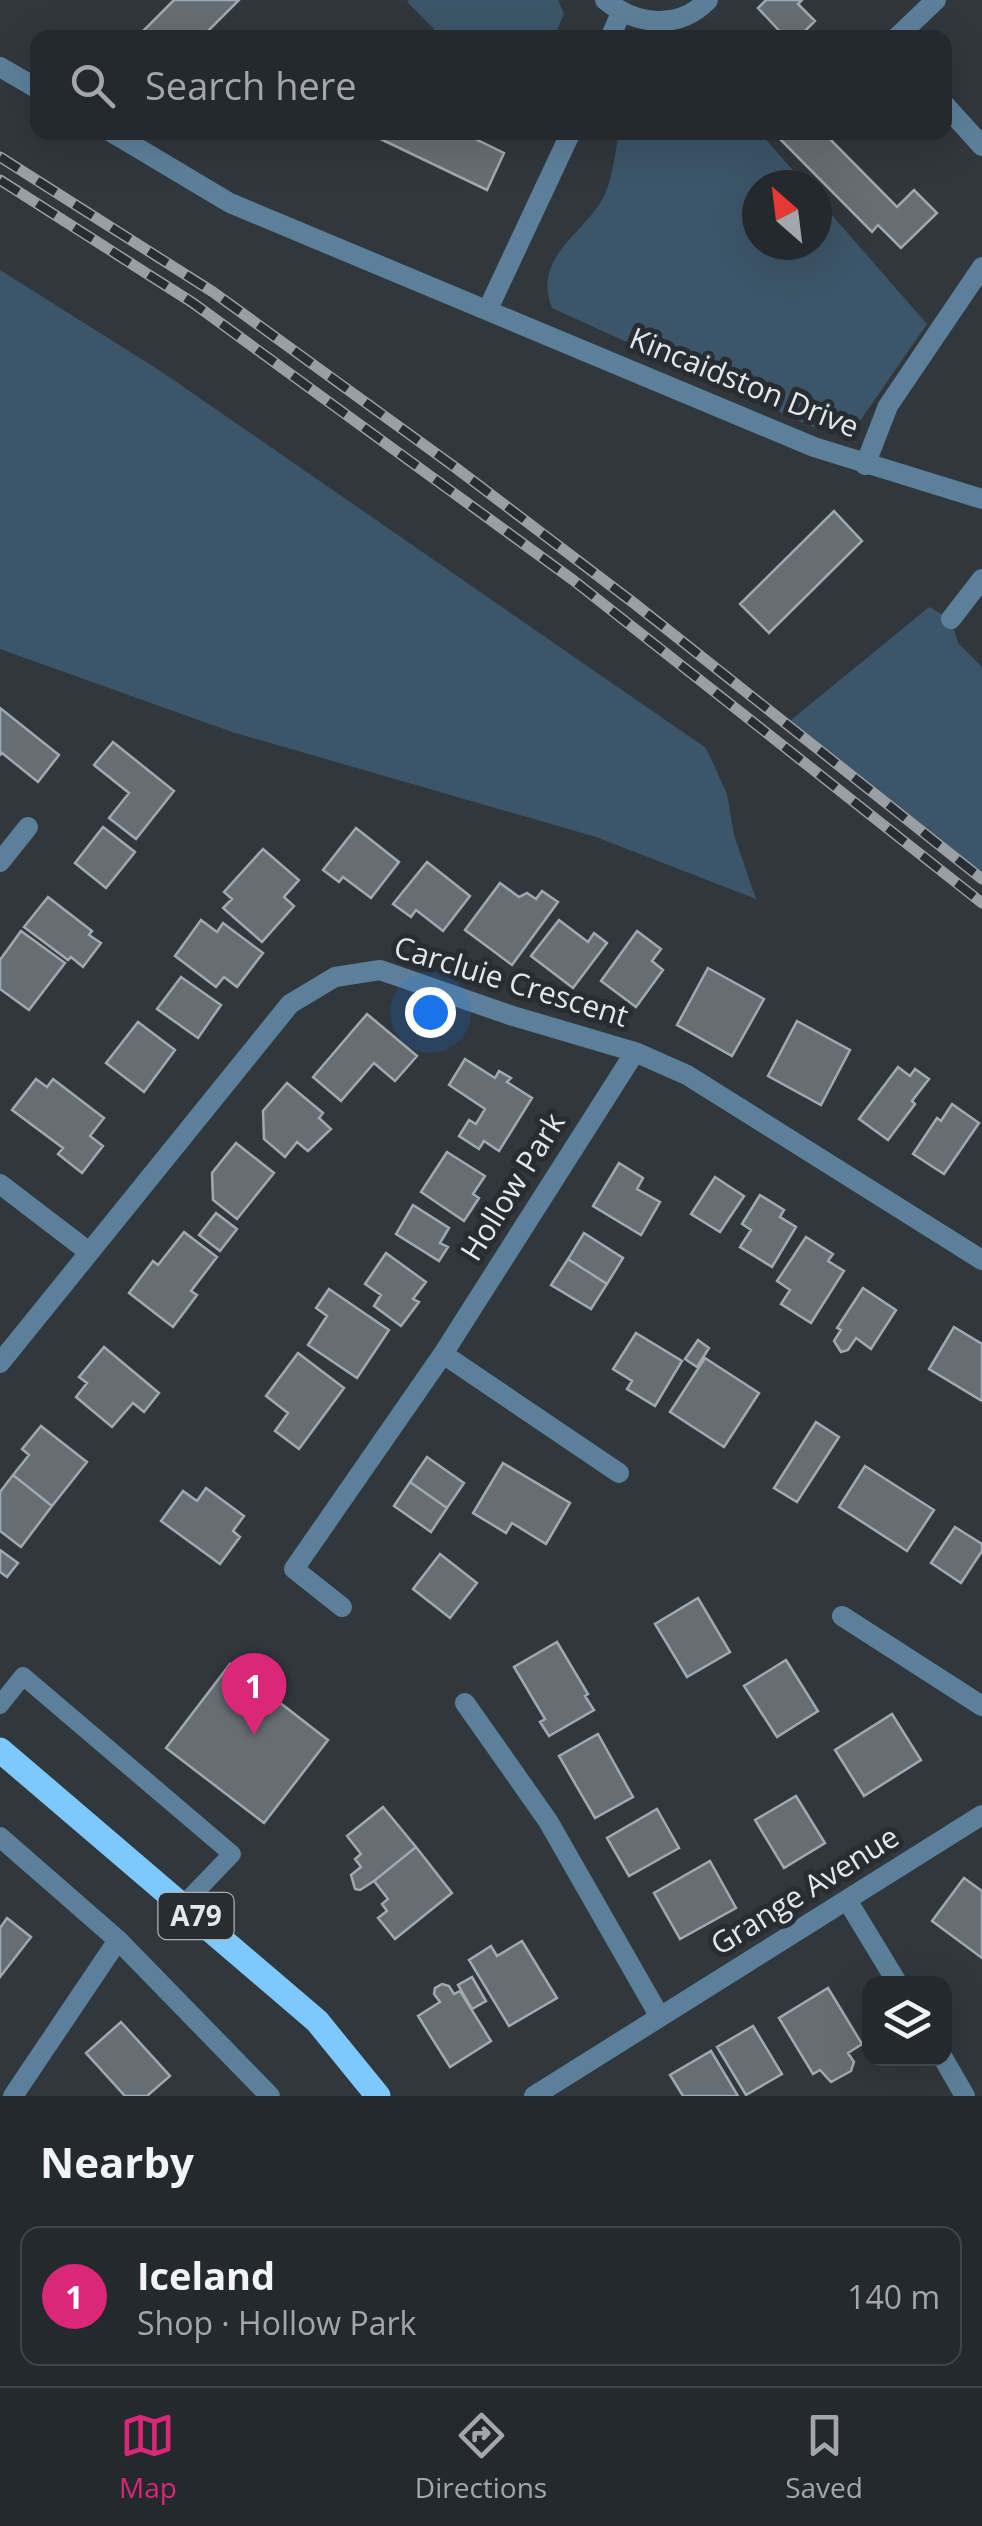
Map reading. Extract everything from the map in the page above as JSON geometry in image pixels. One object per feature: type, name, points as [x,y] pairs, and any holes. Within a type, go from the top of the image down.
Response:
[{"type":"main road","name":"A79","points":[[0,1750],[317,2022],[378,2096]]},
{"type":"street","points":[[612,6],[642,21],[664,22],[686,16],[708,0]]},
{"type":"street","points":[[904,30],[936,0]]},
{"type":"street","points":[[0,67],[30,84]]},
{"type":"street","points":[[952,113],[982,146]]},
{"type":"street","name":"Kincaidston Drive","points":[[124,140],[230,203],[818,449],[982,500]]},
{"type":"street","points":[[488,309],[567,140]]},
{"type":"street","points":[[865,464],[888,406],[982,267]]},
{"type":"street","points":[[951,619],[982,579]]},
{"type":"street","points":[[0,862],[28,827]]},
{"type":"street","name":"Carcluie Crescent","points":[[0,1363],[290,1004],[335,977],[380,970],[634,1052],[688,1075],[982,1260]]},
{"type":"street","name":"Hollow Park","points":[[342,1607],[294,1569],[443,1354],[634,1052]]},
{"type":"street","points":[[0,1184],[89,1252]]},
{"type":"street","points":[[443,1354],[620,1472]]},
{"type":"street","points":[[842,1616],[982,1706]]},
{"type":"street","points":[[465,1703],[548,1821],[660,2017]]},
{"type":"street","name":"Grange Avenue","points":[[534,2096],[982,1816]]},
{"type":"street","points":[[0,1837],[118,1940],[270,2096]]},
{"type":"street","points":[[848,1900],[893,1976]]},
{"type":"street","points":[[13,2096],[118,1940]]},
{"type":"street","points":[[948,2066],[965,2096]]},
{"type":"lane","points":[[0,1705],[23,1676],[232,1854],[183,1905]]},
{"type":"shaded area","points":[[558,0],[564,14],[557,30],[435,30],[407,2]]},
{"type":"shaded area","points":[[618,140],[766,140],[793,170],[742,170],[742,260],[832,260],[832,215],[927,324],[860,421],[843,428],[815,428],[552,308],[548,290],[555,259],[605,194]]},
{"type":"shaded area","points":[[0,270],[162,372],[706,748],[727,794],[734,835],[756,899],[596,837],[232,732],[0,649]]},
{"type":"shaded area","points":[[929,607],[951,619],[958,643],[982,667],[982,879],[785,725]]},
{"type":"building","points":[[174,0],[239,0],[209,30],[144,30]]},
{"type":"building","points":[[766,0],[802,0],[798,4],[815,21],[806,30],[779,30],[758,8]]},
{"type":"building","points":[[383,140],[477,140],[504,153],[487,190]]},
{"type":"building","points":[[781,140],[831,140],[897,207],[914,190],[937,213],[901,248],[878,225],[872,232],[832,192],[832,170],[811,170]]},
{"type":"building","points":[[834,511],[862,541],[769,633],[740,604]]},
{"type":"building","points":[[0,708],[59,755],[38,782],[0,755]]},
{"type":"building","points":[[113,742],[174,791],[136,839],[109,818],[129,793],[94,765]]},
{"type":"building","points":[[103,827],[135,852],[106,888],[75,863]]},
{"type":"building","points":[[356,828],[399,862],[371,898],[343,877],[339,882],[323,870]]},
{"type":"building","points":[[263,849],[299,880],[284,897],[294,906],[262,942],[223,908],[232,899],[224,892]]},
{"type":"building","points":[[427,862],[470,896],[443,931],[416,910],[411,917],[393,904]]},
{"type":"building","points":[[500,883],[519,897],[527,893],[536,899],[542,891],[558,902],[512,965],[465,930]]},
{"type":"building","points":[[48,897],[92,931],[89,935],[101,943],[83,967],[24,927]]},
{"type":"building","points":[[201,920],[217,932],[223,923],[263,953],[237,987],[224,977],[216,987],[175,956]]},
{"type":"building","points":[[559,920],[588,942],[594,933],[607,943],[573,988],[531,956]]},
{"type":"building","points":[[21,931],[65,963],[29,1010],[0,989],[0,960]]},
{"type":"building","points":[[637,931],[661,949],[652,961],[663,970],[636,1007],[601,981]]},
{"type":"building","points":[[708,968],[764,999],[732,1056],[677,1025]]},
{"type":"building","points":[[181,977],[221,1005],[198,1038],[157,1009]]},
{"type":"building","points":[[367,1014],[417,1056],[395,1081],[374,1063],[341,1101],[313,1077]]},
{"type":"building","points":[[797,1021],[850,1050],[821,1105],[768,1076]]},
{"type":"building","points":[[138,1022],[175,1050],[144,1092],[106,1063]]},
{"type":"building","points":[[465,1059],[495,1078],[499,1071],[511,1078],[507,1082],[532,1098],[499,1151],[484,1141],[479,1149],[459,1136],[469,1120],[476,1124],[485,1109],[449,1085]]},
{"type":"building","points":[[898,1067],[910,1076],[915,1069],[929,1079],[888,1140],[859,1119]]},
{"type":"building","points":[[36,1079],[47,1087],[53,1079],[104,1118],[90,1136],[103,1146],[82,1173],[58,1154],[63,1148],[12,1110]]},
{"type":"building","points":[[287,1083],[323,1113],[319,1118],[331,1129],[308,1151],[297,1142],[285,1157],[264,1139],[263,1111]]},
{"type":"building","points":[[952,1104],[979,1123],[944,1174],[913,1154],[937,1118],[941,1121]]},
{"type":"building","points":[[236,1143],[274,1173],[237,1219],[213,1200],[212,1173]]},
{"type":"building","points":[[447,1152],[485,1176],[473,1194],[479,1198],[464,1221],[421,1192]]},
{"type":"building","points":[[619,1163],[643,1178],[637,1189],[660,1202],[641,1235],[593,1206]]},
{"type":"building","points":[[715,1177],[744,1196],[720,1232],[691,1214]]},
{"type":"building","points":[[760,1195],[784,1210],[780,1217],[796,1227],[772,1267],[740,1247],[751,1230],[742,1224]]},
{"type":"building","points":[[413,1205],[449,1228],[440,1243],[448,1247],[439,1261],[396,1234]]},
{"type":"building","points":[[216,1213],[237,1229],[220,1251],[199,1235]]},
{"type":"building","points":[[184,1232],[217,1257],[191,1291],[197,1295],[173,1327],[129,1293],[153,1261],[158,1265]]},
{"type":"building","points":[[584,1233],[623,1258],[607,1284],[568,1259]]},
{"type":"building","points":[[806,1237],[833,1254],[828,1261],[844,1271],[811,1323],[781,1304],[790,1290],[777,1281]]},
{"type":"building","points":[[386,1253],[426,1282],[413,1299],[419,1302],[401,1326],[374,1306],[381,1295],[365,1284]]},
{"type":"building","points":[[568,1259],[607,1284],[591,1309],[551,1285]]},
{"type":"building","points":[[863,1288],[896,1310],[871,1349],[856,1338],[848,1350],[841,1352],[834,1341],[841,1330],[837,1328]]},
{"type":"building","points":[[329,1289],[389,1330],[357,1378],[308,1345],[327,1316],[316,1308]]},
{"type":"building","points":[[954,1327],[982,1344],[982,1401],[929,1369]]},
{"type":"building","points":[[636,1333],[682,1361],[655,1406],[627,1389],[632,1381],[613,1369]]},
{"type":"building","points":[[698,1340],[709,1348],[697,1367],[685,1359]]},
{"type":"building","points":[[104,1347],[159,1393],[144,1412],[133,1403],[112,1427],[76,1397],[87,1383],[79,1377]]},
{"type":"building","points":[[298,1353],[344,1388],[299,1449],[275,1431],[288,1413],[266,1396]]},
{"type":"building","points":[[705,1358],[759,1393],[724,1447],[670,1412]]},
{"type":"building","points":[[816,1422],[839,1437],[797,1502],[774,1488]]},
{"type":"building","points":[[41,1426],[87,1462],[52,1506],[13,1475],[29,1455],[22,1449]]},
{"type":"building","points":[[427,1457],[464,1483],[447,1508],[410,1482]]},
{"type":"building","points":[[503,1463],[570,1503],[546,1544],[512,1523],[506,1533],[473,1513]]},
{"type":"building","points":[[865,1466],[934,1510],[907,1551],[839,1507]]},
{"type":"building","points":[[13,1475],[52,1506],[21,1547],[0,1531],[0,1492]]},
{"type":"building","points":[[410,1482],[447,1508],[431,1532],[394,1506]]},
{"type":"building","points":[[206,1488],[244,1516],[233,1531],[240,1537],[220,1564],[161,1521],[183,1491],[197,1501]]},
{"type":"building","points":[[955,1527],[982,1544],[982,1551],[961,1583],[931,1563]]},
{"type":"building","points":[[0,1550],[18,1563],[7,1577],[0,1572]]},
{"type":"building","points":[[440,1554],[477,1583],[450,1618],[413,1589]]},
{"type":"building","points":[[698,1598],[730,1652],[687,1677],[655,1624]]},
{"type":"building","points":[[557,1642],[594,1710],[549,1736],[540,1722],[545,1719],[514,1667]]},
{"type":"building","points":[[786,1660],[818,1711],[777,1737],[744,1686]]},
{"type":"building","points":[[230,1664],[328,1740],[264,1823],[166,1748]]},
{"type":"building","points":[[892,1714],[921,1760],[864,1796],[835,1750]]},
{"type":"building","points":[[598,1734],[633,1797],[595,1818],[559,1756]]},
{"type":"building","points":[[796,1796],[825,1843],[784,1868],[755,1820]]},
{"type":"building","points":[[383,1807],[416,1847],[374,1881],[355,1889],[351,1875],[361,1867],[355,1859],[361,1854],[347,1836]]},
{"type":"building","points":[[657,1809],[679,1848],[629,1876],[607,1838]]},
{"type":"building","points":[[416,1847],[452,1893],[395,1939],[378,1918],[387,1911],[382,1904],[388,1899],[374,1881]]},
{"type":"building","points":[[710,1861],[736,1908],[680,1939],[654,1893]]},
{"type":"building","points":[[964,1878],[982,1891],[982,1958],[932,1921]]},
{"type":"building","points":[[7,1918],[31,1937],[0,1977],[0,1928]]},
{"type":"building","points":[[522,1941],[557,1998],[509,2026],[469,1960],[491,1946],[497,1956]]},
{"type":"building","points":[[472,1977],[486,2001],[472,2009],[458,1985]]},
{"type":"building","points":[[442,1984],[454,1994],[460,1991],[491,2041],[450,2067],[418,2016],[440,2002],[434,1994]]},
{"type":"building","points":[[828,1988],[862,2044],[848,2053],[854,2062],[851,2071],[831,2082],[820,2070],[813,2074],[779,2018]]},
{"type":"building","points":[[121,2022],[170,2076],[147,2096],[125,2096],[86,2053]]},
{"type":"building","points":[[753,2026],[782,2074],[746,2095],[717,2047]]},
{"type":"building","points":[[711,2051],[738,2096],[683,2096],[670,2075]]},
{"type":"railway","points":[[0,157],[213,292],[456,468],[635,604],[982,879]]},
{"type":"railway","points":[[0,180],[193,303],[573,580],[982,903]]},
{"type":"place","name":"Iceland","points":[[254,1735]]}]
